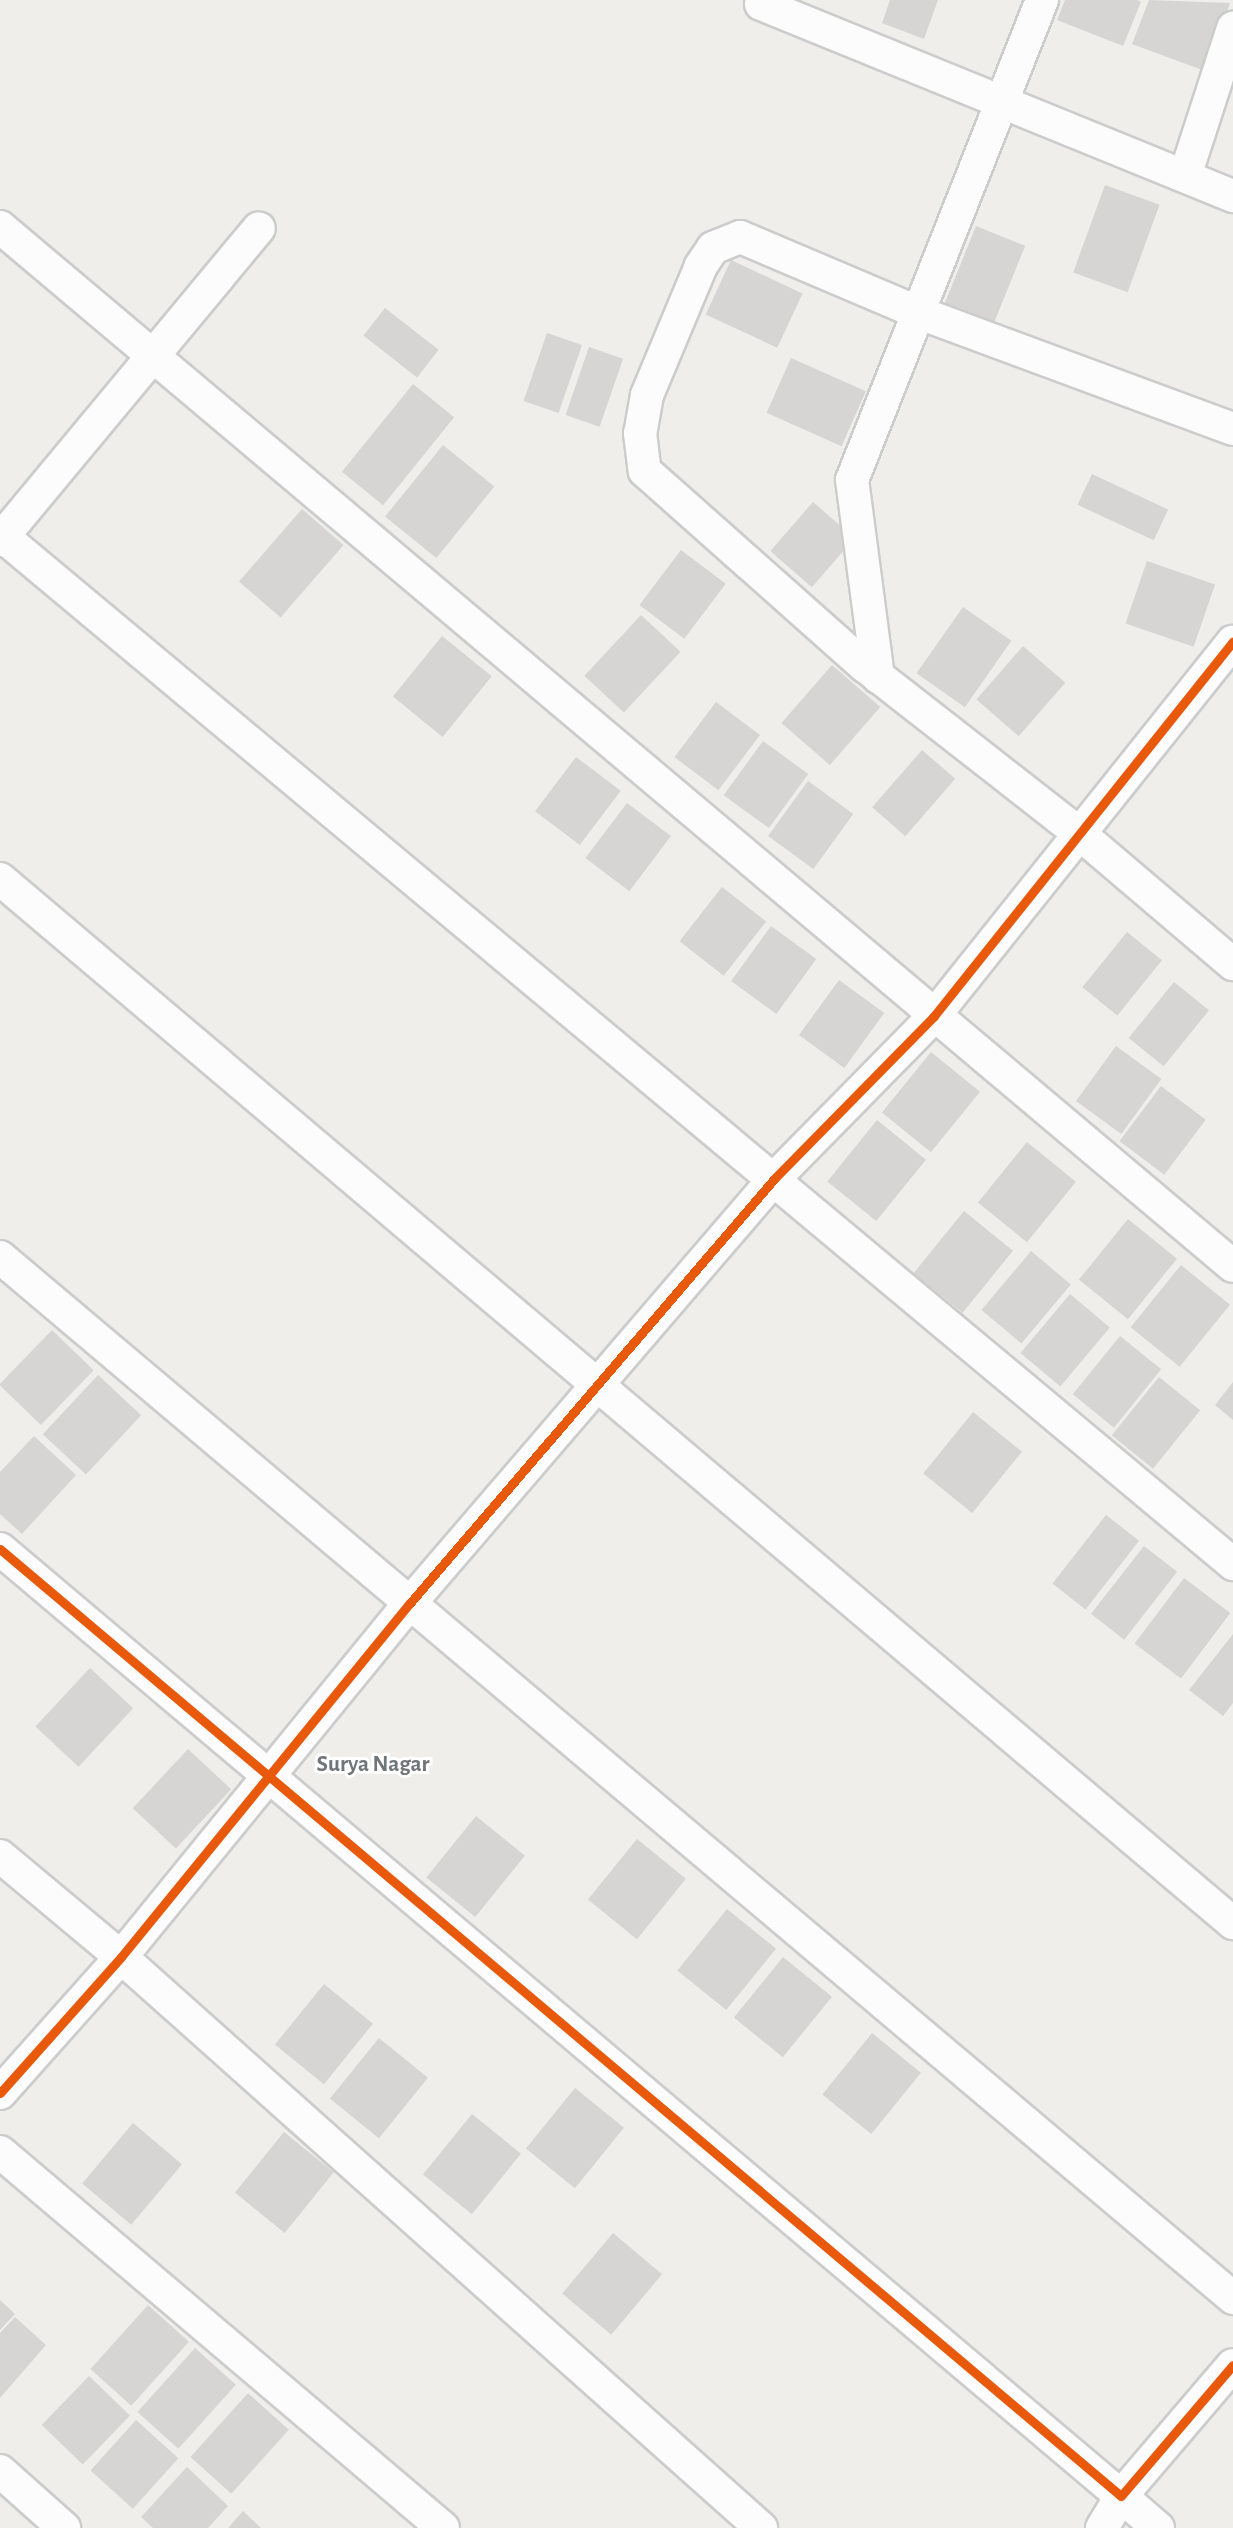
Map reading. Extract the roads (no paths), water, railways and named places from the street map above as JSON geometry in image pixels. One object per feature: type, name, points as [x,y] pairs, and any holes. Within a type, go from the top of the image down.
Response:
[{"type":"street","points":[[878,677],[852,480],[916,312],[1004,104],[1042,0]]},
{"type":"street","points":[[761,4],[1233,196]]},
{"type":"street","points":[[1185,176],[1233,28]]},
{"type":"street","points":[[0,228],[1233,1266]]},
{"type":"street","points":[[259,228],[1,537],[1233,1564]]},
{"type":"street","points":[[1233,429],[916,312],[740,237],[726,240],[701,267],[647,395],[640,433],[645,471],[878,677],[1080,834],[1233,964]]},
{"type":"street","points":[[0,2093],[121,1957],[268,1773],[410,1603],[774,1180],[934,1016],[1233,642]]},
{"type":"street","points":[[0,879],[601,1384],[1233,1923]]},
{"type":"street","points":[[0,1257],[1233,2298]]},
{"type":"street","points":[[0,1549],[1158,2528]]},
{"type":"street","points":[[0,1856],[121,1957],[761,2528]]},
{"type":"street","points":[[0,2152],[443,2528]]},
{"type":"street","points":[[1102,2528],[1121,2496],[1233,2365]]},
{"type":"street","points":[[0,2471],[64,2528]]},
{"type":"district","name":"Surya Nagar","points":[[373,1765]]}]
